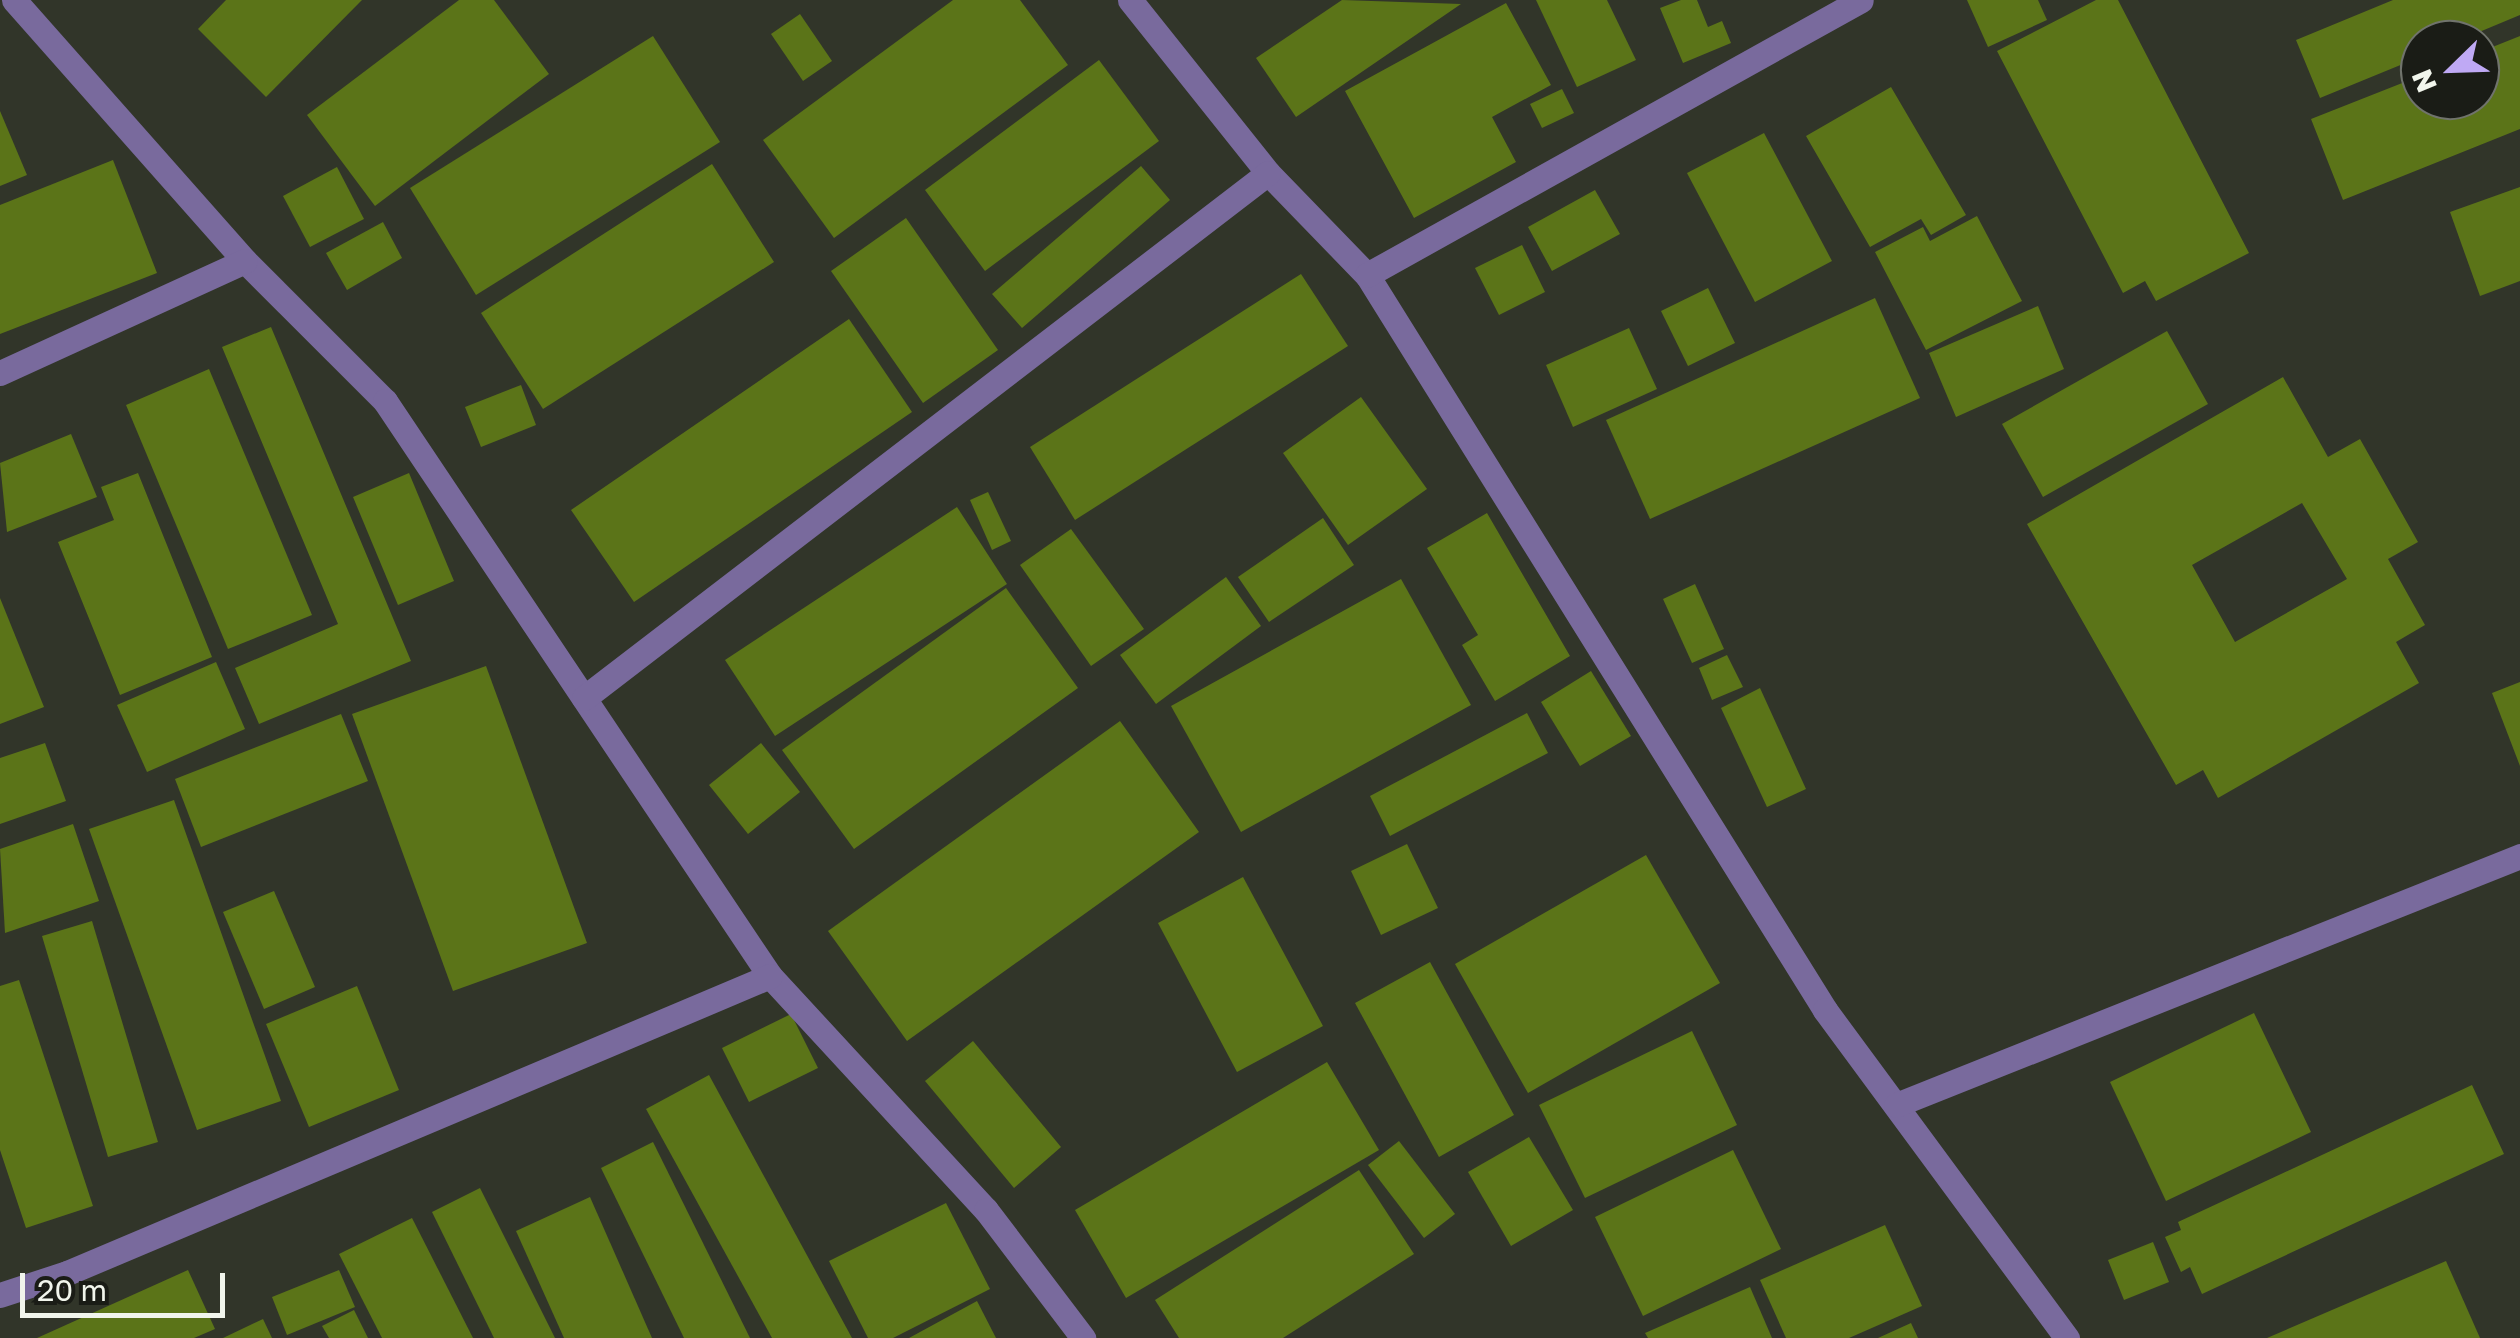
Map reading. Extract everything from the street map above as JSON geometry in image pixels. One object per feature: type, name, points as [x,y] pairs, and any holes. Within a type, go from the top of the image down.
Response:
[{"type":"street","points":[[14,0],[245,261],[385,401],[770,976],[986,1210],[1083,1338]]},
{"type":"street","points":[[1130,0],[1268,173],[1367,275],[1824,1010],[2067,1338]]},
{"type":"street","points":[[1367,275],[1860,0]]},
{"type":"street","points":[[584,698],[1268,173]]},
{"type":"street","points":[[0,374],[245,261]]},
{"type":"street","points":[[1896,1105],[2520,856]]},
{"type":"street","points":[[0,1295],[68,1274],[770,976]]},
{"type":"building","points":[[226,0],[362,0],[266,97],[198,29]]},
{"type":"building","points":[[459,0],[494,0],[549,74],[375,206],[307,115]]},
{"type":"building","points":[[953,0],[1020,0],[1068,65],[834,238],[763,140]]},
{"type":"building","points":[[1342,0],[1461,4],[1296,117],[1256,58]]},
{"type":"building","points":[[1536,0],[1607,0],[1636,60],[1577,87]]},
{"type":"building","points":[[1681,0],[1697,0],[1708,27],[1722,21],[1731,43],[1683,63],[1660,8]]},
{"type":"building","points":[[1967,0],[2038,0],[2047,20],[1988,47]]},
{"type":"building","points":[[2096,0],[2118,0],[2249,253],[2156,301],[2145,281],[2123,293],[1997,51]]},
{"type":"building","points":[[2393,0],[2520,0],[2520,15],[2500,23],[2500,20],[2400,20],[2400,65],[2320,98],[2296,40]]},
{"type":"building","points":[[1506,3],[1551,85],[1492,117],[1516,162],[1414,218],[1345,91]]},
{"type":"building","points":[[800,14],[832,61],[803,81],[771,34]]},
{"type":"building","points":[[653,36],[720,142],[476,295],[410,188]]},
{"type":"building","points":[[2520,36],[2520,129],[2343,200],[2311,119],[2400,84],[2400,120],[2500,120],[2500,44]]},
{"type":"building","points":[[1099,60],[1159,141],[985,271],[925,190]]},
{"type":"building","points":[[1891,87],[1966,215],[1931,235],[1921,219],[1870,247],[1806,136]]},
{"type":"building","points":[[1562,89],[1574,113],[1542,128],[1530,104]]},
{"type":"building","points":[[0,111],[27,175],[0,186]]},
{"type":"building","points":[[1764,133],[1832,261],[1755,302],[1687,173]]},
{"type":"building","points":[[113,160],[157,273],[0,334],[0,205]]},
{"type":"building","points":[[712,164],[774,262],[543,409],[481,313]]},
{"type":"building","points":[[1141,166],[1170,200],[1022,328],[992,294]]},
{"type":"building","points":[[337,167],[364,219],[310,247],[283,196]]},
{"type":"building","points":[[2520,187],[2520,281],[2480,296],[2450,212]]},
{"type":"building","points":[[1595,190],[1620,234],[1552,271],[1528,227]]},
{"type":"building","points":[[1977,216],[2022,301],[1926,350],[1875,252],[1923,227],[1930,241]]},
{"type":"building","points":[[906,218],[998,350],[923,403],[831,271]]},
{"type":"building","points":[[383,222],[402,258],[347,290],[326,253]]},
{"type":"building","points":[[1522,245],[1545,292],[1499,315],[1475,268]]},
{"type":"building","points":[[1301,274],[1348,346],[1075,520],[1030,447]]},
{"type":"building","points":[[1708,288],[1735,343],[1688,366],[1661,311]]},
{"type":"building","points":[[1875,298],[1920,398],[1650,519],[1606,420]]},
{"type":"building","points":[[2038,306],[2064,369],[1956,417],[1929,353]]},
{"type":"building","points":[[849,319],[912,412],[634,602],[571,510]]},
{"type":"building","points":[[271,327],[411,661],[259,724],[235,668],[338,624],[222,347]]},
{"type":"building","points":[[1629,328],[1657,389],[1573,427],[1546,365]]},
{"type":"building","points":[[2167,331],[2208,404],[2043,497],[2002,424]]},
{"type":"building","points":[[209,369],[312,615],[228,649],[126,405]]},
{"type":"building","points":[[2283,377],[2328,457],[2360,439],[2418,542],[2388,559],[2425,625],[2396,642],[2419,683],[2218,798],[2203,770],[2176,785],[2027,524]],"holes":[[[2302,503],[2347,579],[2235,642],[2192,565]]]},
{"type":"building","points":[[521,385],[536,425],[481,447],[465,407]]},
{"type":"building","points":[[1361,397],[1427,489],[1348,545],[1283,453]]},
{"type":"building","points":[[71,434],[97,497],[7,532],[0,463]]},
{"type":"building","points":[[138,473],[212,657],[120,695],[58,542],[114,520],[101,487]]},
{"type":"building","points":[[409,473],[454,581],[398,605],[353,497]]},
{"type":"building","points":[[988,492],[1011,541],[992,550],[970,500]]},
{"type":"building","points":[[957,507],[1007,584],[775,736],[725,660]]},
{"type":"building","points":[[1487,513],[1570,656],[1495,701],[1462,645],[1478,635],[1427,548]]},
{"type":"building","points":[[1323,518],[1354,565],[1269,622],[1238,577]]},
{"type":"building","points":[[1071,529],[1144,629],[1091,666],[1020,565]]},
{"type":"building","points":[[1226,577],[1261,626],[1156,704],[1120,655]]},
{"type":"building","points":[[1401,579],[1471,705],[1241,832],[1171,706]]},
{"type":"building","points":[[1695,584],[1724,649],[1692,663],[1663,599]]},
{"type":"building","points":[[1006,588],[1078,688],[854,849],[782,750]]},
{"type":"building","points":[[0,598],[44,707],[0,724]]},
{"type":"building","points":[[1727,655],[1743,687],[1712,700],[1699,668]]},
{"type":"building","points":[[216,662],[245,729],[147,772],[117,705]]},
{"type":"building","points":[[486,666],[587,943],[453,991],[352,714]]},
{"type":"building","points":[[1591,671],[1631,736],[1580,766],[1541,702]]},
{"type":"building","points":[[2520,682],[2520,766],[2492,693]]},
{"type":"building","points":[[1760,688],[1806,789],[1767,807],[1721,708]]},
{"type":"building","points":[[1527,713],[1548,753],[1390,836],[1370,796]]},
{"type":"building","points":[[341,714],[368,781],[201,847],[175,779]]},
{"type":"building","points":[[1120,721],[1199,832],[907,1041],[828,931]]},
{"type":"building","points":[[45,743],[66,801],[0,824],[0,758]]},
{"type":"building","points":[[761,743],[800,792],[748,834],[709,785]]},
{"type":"building","points":[[174,800],[281,1101],[197,1130],[89,829]]},
{"type":"building","points":[[73,824],[99,901],[5,933],[0,849]]},
{"type":"building","points":[[1407,844],[1438,908],[1381,935],[1351,871]]},
{"type":"building","points":[[1646,855],[1720,983],[1528,1093],[1455,964]]},
{"type":"building","points":[[1243,877],[1323,1026],[1237,1072],[1158,923]]},
{"type":"building","points":[[274,891],[315,987],[264,1009],[223,912]]},
{"type":"building","points":[[92,921],[158,1142],[108,1157],[42,936]]},
{"type":"building","points":[[1430,962],[1514,1115],[1439,1157],[1355,1003]]},
{"type":"building","points":[[19,980],[93,1206],[26,1228],[0,1150],[0,986]]},
{"type":"building","points":[[357,986],[399,1090],[309,1127],[266,1024]]},
{"type":"building","points":[[2254,1013],[2311,1132],[2166,1201],[2110,1082]]},
{"type":"building","points":[[791,1014],[818,1068],[749,1102],[722,1048]]},
{"type":"building","points":[[1692,1031],[1737,1125],[1585,1198],[1539,1105]]},
{"type":"building","points":[[973,1041],[1061,1147],[1014,1188],[925,1081]]},
{"type":"building","points":[[1327,1062],[1379,1150],[1126,1298],[1075,1210]]},
{"type":"building","points":[[709,1075],[852,1338],[772,1338],[646,1109]]},
{"type":"building","points":[[2472,1085],[2504,1154],[2202,1294],[2190,1267],[2181,1272],[2165,1237],[2181,1230],[2178,1222]]},
{"type":"building","points":[[1529,1137],[1573,1210],[1511,1246],[1468,1172]]},
{"type":"building","points":[[1399,1141],[1455,1214],[1424,1238],[1368,1165]]},
{"type":"building","points":[[653,1142],[750,1338],[684,1338],[601,1168]]},
{"type":"building","points":[[1733,1150],[1781,1249],[1643,1316],[1595,1217]]},
{"type":"building","points":[[1359,1170],[1414,1254],[1283,1338],[1179,1338],[1155,1300]]},
{"type":"building","points":[[480,1188],[555,1338],[494,1338],[432,1212]]},
{"type":"building","points":[[590,1197],[652,1338],[564,1338],[516,1231]]},
{"type":"building","points":[[946,1203],[990,1289],[893,1338],[868,1338],[829,1261]]},
{"type":"building","points":[[412,1218],[473,1338],[382,1338],[339,1254]]},
{"type":"building","points":[[1885,1225],[1922,1306],[1849,1338],[1786,1338],[1760,1280]]},
{"type":"building","points":[[2153,1242],[2169,1282],[2124,1300],[2108,1260]]},
{"type":"building","points":[[2446,1261],[2480,1338],[2267,1338]]},
{"type":"building","points":[[188,1270],[215,1329],[194,1338],[37,1338]]},
{"type":"building","points":[[339,1270],[355,1307],[287,1335],[272,1297]]},
{"type":"building","points":[[1750,1287],[1772,1338],[1648,1338],[1645,1333]]},
{"type":"building","points":[[977,1301],[996,1338],[909,1338]]},
{"type":"building","points":[[354,1310],[368,1338],[329,1338],[322,1326]]},
{"type":"building","points":[[263,1319],[272,1338],[223,1338]]},
{"type":"building","points":[[1911,1323],[1918,1338],[1878,1338]]}]
